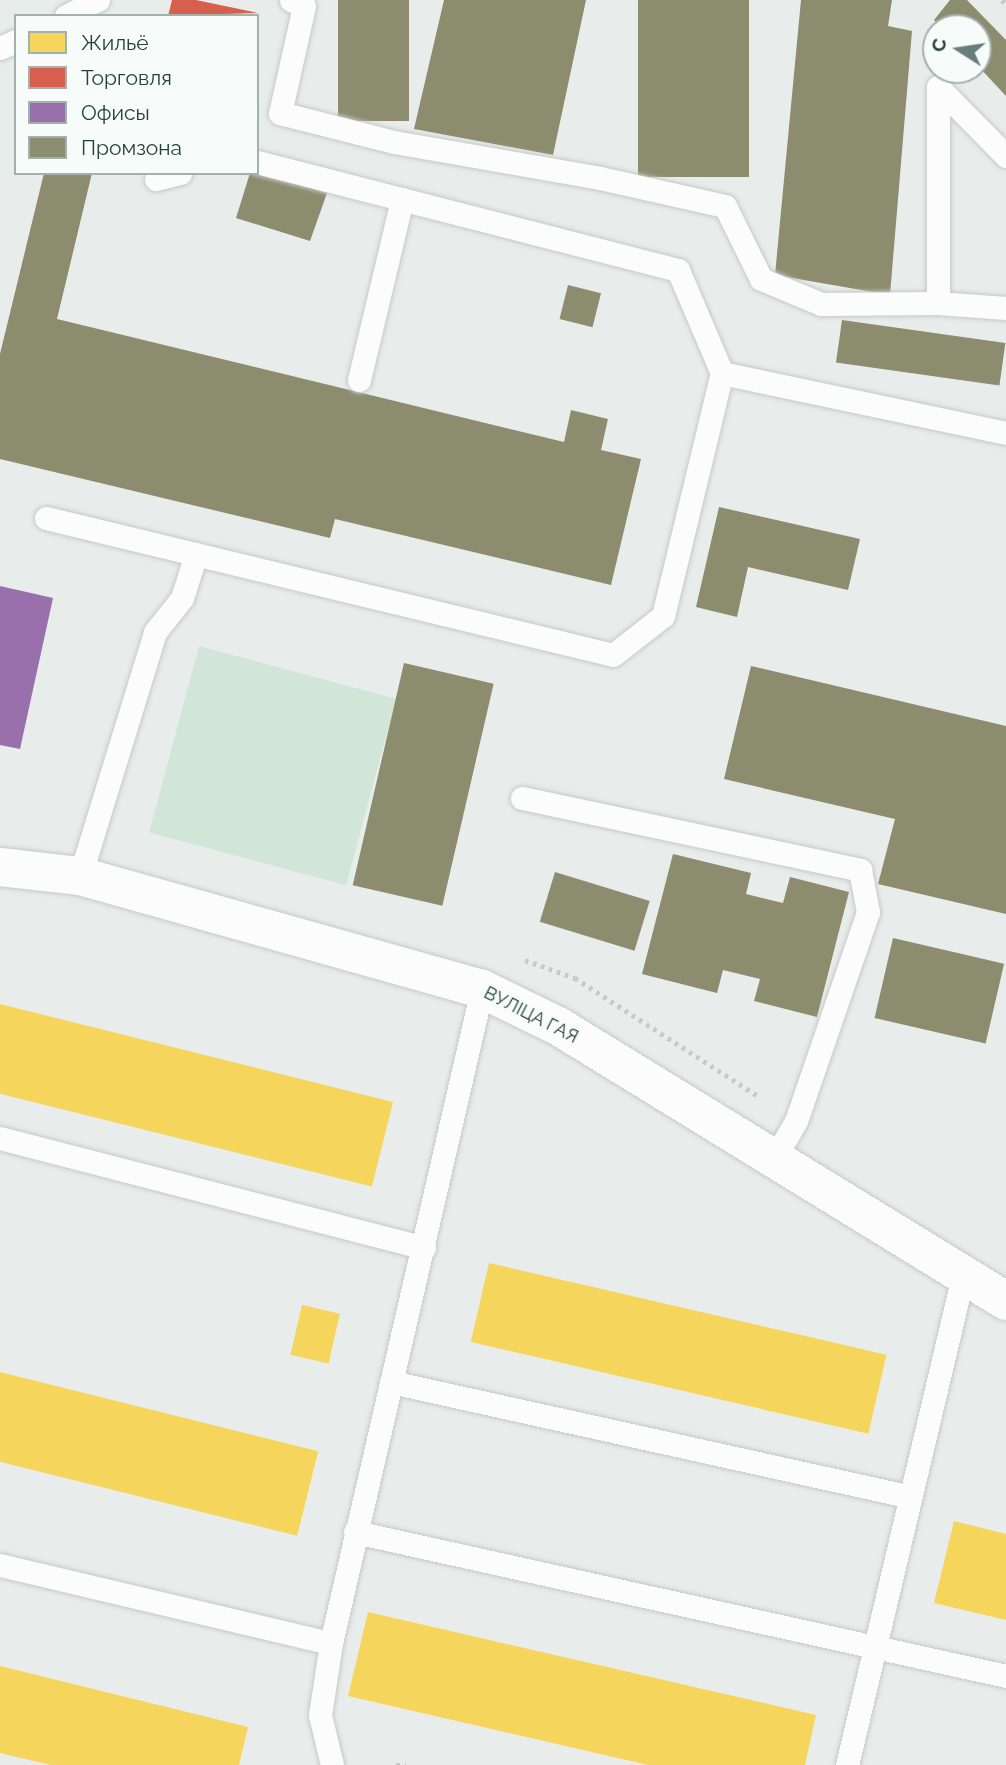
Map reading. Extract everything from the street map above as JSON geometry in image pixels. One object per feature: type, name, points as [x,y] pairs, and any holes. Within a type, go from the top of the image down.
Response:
[{"type":"street","name":"ВУЛІЦА ГАЯ","points":[[0,867],[80,876],[482,989],[558,1027],[1006,1301]]},
{"type":"lane","points":[[70,14],[99,0]]},
{"type":"lane","points":[[291,0],[304,6],[280,113],[394,142],[600,178],[724,205],[761,279],[821,304],[938,303],[1006,308]]},
{"type":"lane","points":[[938,303],[938,87],[1006,156]]},
{"type":"lane","points":[[46,518],[613,655],[663,616],[722,373],[678,270],[259,163]]},
{"type":"lane","points":[[156,179],[172,175]]},
{"type":"lane","points":[[359,380],[401,199]]},
{"type":"lane","points":[[722,373],[1006,433]]},
{"type":"lane","points":[[80,876],[155,632],[182,598],[196,554]]},
{"type":"lane","points":[[522,798],[860,870],[868,912],[796,1121],[774,1160]]},
{"type":"lane","points":[[332,1765],[320,1715],[331,1643],[482,989]]},
{"type":"lane","points":[[0,1138],[424,1248]]},
{"type":"lane","points":[[848,1765],[908,1496],[963,1276]]},
{"type":"lane","points":[[391,1382],[908,1496]]},
{"type":"lane","points":[[355,1532],[1006,1676]]},
{"type":"lane","points":[[0,1565],[331,1643]]},
{"type":"path","points":[[396,1765],[406,1765]]},
{"type":"green space","points":[[199,646],[396,699],[346,885],[149,832]]},
{"type":"building: Жильё","points":[[0,1004],[393,1102],[372,1186],[0,1094]]},
{"type":"building: Жильё","points":[[489,1263],[887,1355],[868,1434],[471,1342]]},
{"type":"building: Жильё","points":[[302,1305],[340,1314],[329,1363],[291,1355]]},
{"type":"building: Жильё","points":[[0,1372],[318,1451],[297,1536],[0,1462]]},
{"type":"building: Жильё","points":[[954,1521],[1006,1534],[1006,1620],[934,1603]]},
{"type":"building: Жильё","points":[[368,1612],[816,1715],[805,1765],[648,1765],[348,1696]]},
{"type":"building: Жильё","points":[[0,1666],[248,1727],[239,1765],[51,1765],[0,1753]]},
{"type":"building: Торговля","points":[[172,0],[196,0],[258,13],[228,14],[168,14]]},
{"type":"building: Офисы","points":[[0,586],[53,598],[20,749],[0,745]]},
{"type":"building: Промзона","points":[[338,0],[409,0],[409,121],[338,121]]},
{"type":"building: Промзона","points":[[444,0],[586,0],[553,155],[414,129]]},
{"type":"building: Промзона","points":[[638,0],[749,0],[749,177],[638,177]]},
{"type":"building: Промзона","points":[[801,0],[892,0],[888,26],[912,31],[890,295],[775,275]]},
{"type":"building: Промзона","points":[[950,0],[967,0],[981,14],[939,14]]},
{"type":"building: Промзона","points":[[992,26],[1006,40],[1006,96],[992,81]]},
{"type":"building: Промзона","points":[[259,172],[327,193],[310,241],[236,218],[249,175],[259,175]]},
{"type":"building: Промзона","points":[[44,175],[92,175],[57,319],[564,442],[571,410],[608,419],[601,450],[641,459],[611,585],[335,519],[330,538],[0,459],[0,354]]},
{"type":"building: Промзона","points":[[568,285],[601,293],[593,327],[560,319]]},
{"type":"building: Промзона","points":[[842,320],[1005,343],[999,386],[836,363]]},
{"type":"building: Промзона","points":[[719,507],[860,539],[848,590],[748,567],[737,617],[696,607]]},
{"type":"building: Промзона","points":[[404,663],[494,684],[442,906],[353,885]]},
{"type":"building: Промзона","points":[[751,666],[1006,726],[1006,914],[878,884],[895,819],[724,779]]},
{"type":"building: Промзона","points":[[673,854],[751,873],[746,894],[783,903],[790,877],[849,892],[817,1017],[754,1001],[760,979],[723,970],[717,993],[642,974]]},
{"type":"building: Промзона","points":[[555,872],[650,901],[634,951],[540,922]]},
{"type":"building: Промзона","points":[[893,938],[1004,964],[986,1044],[875,1018]]}]
